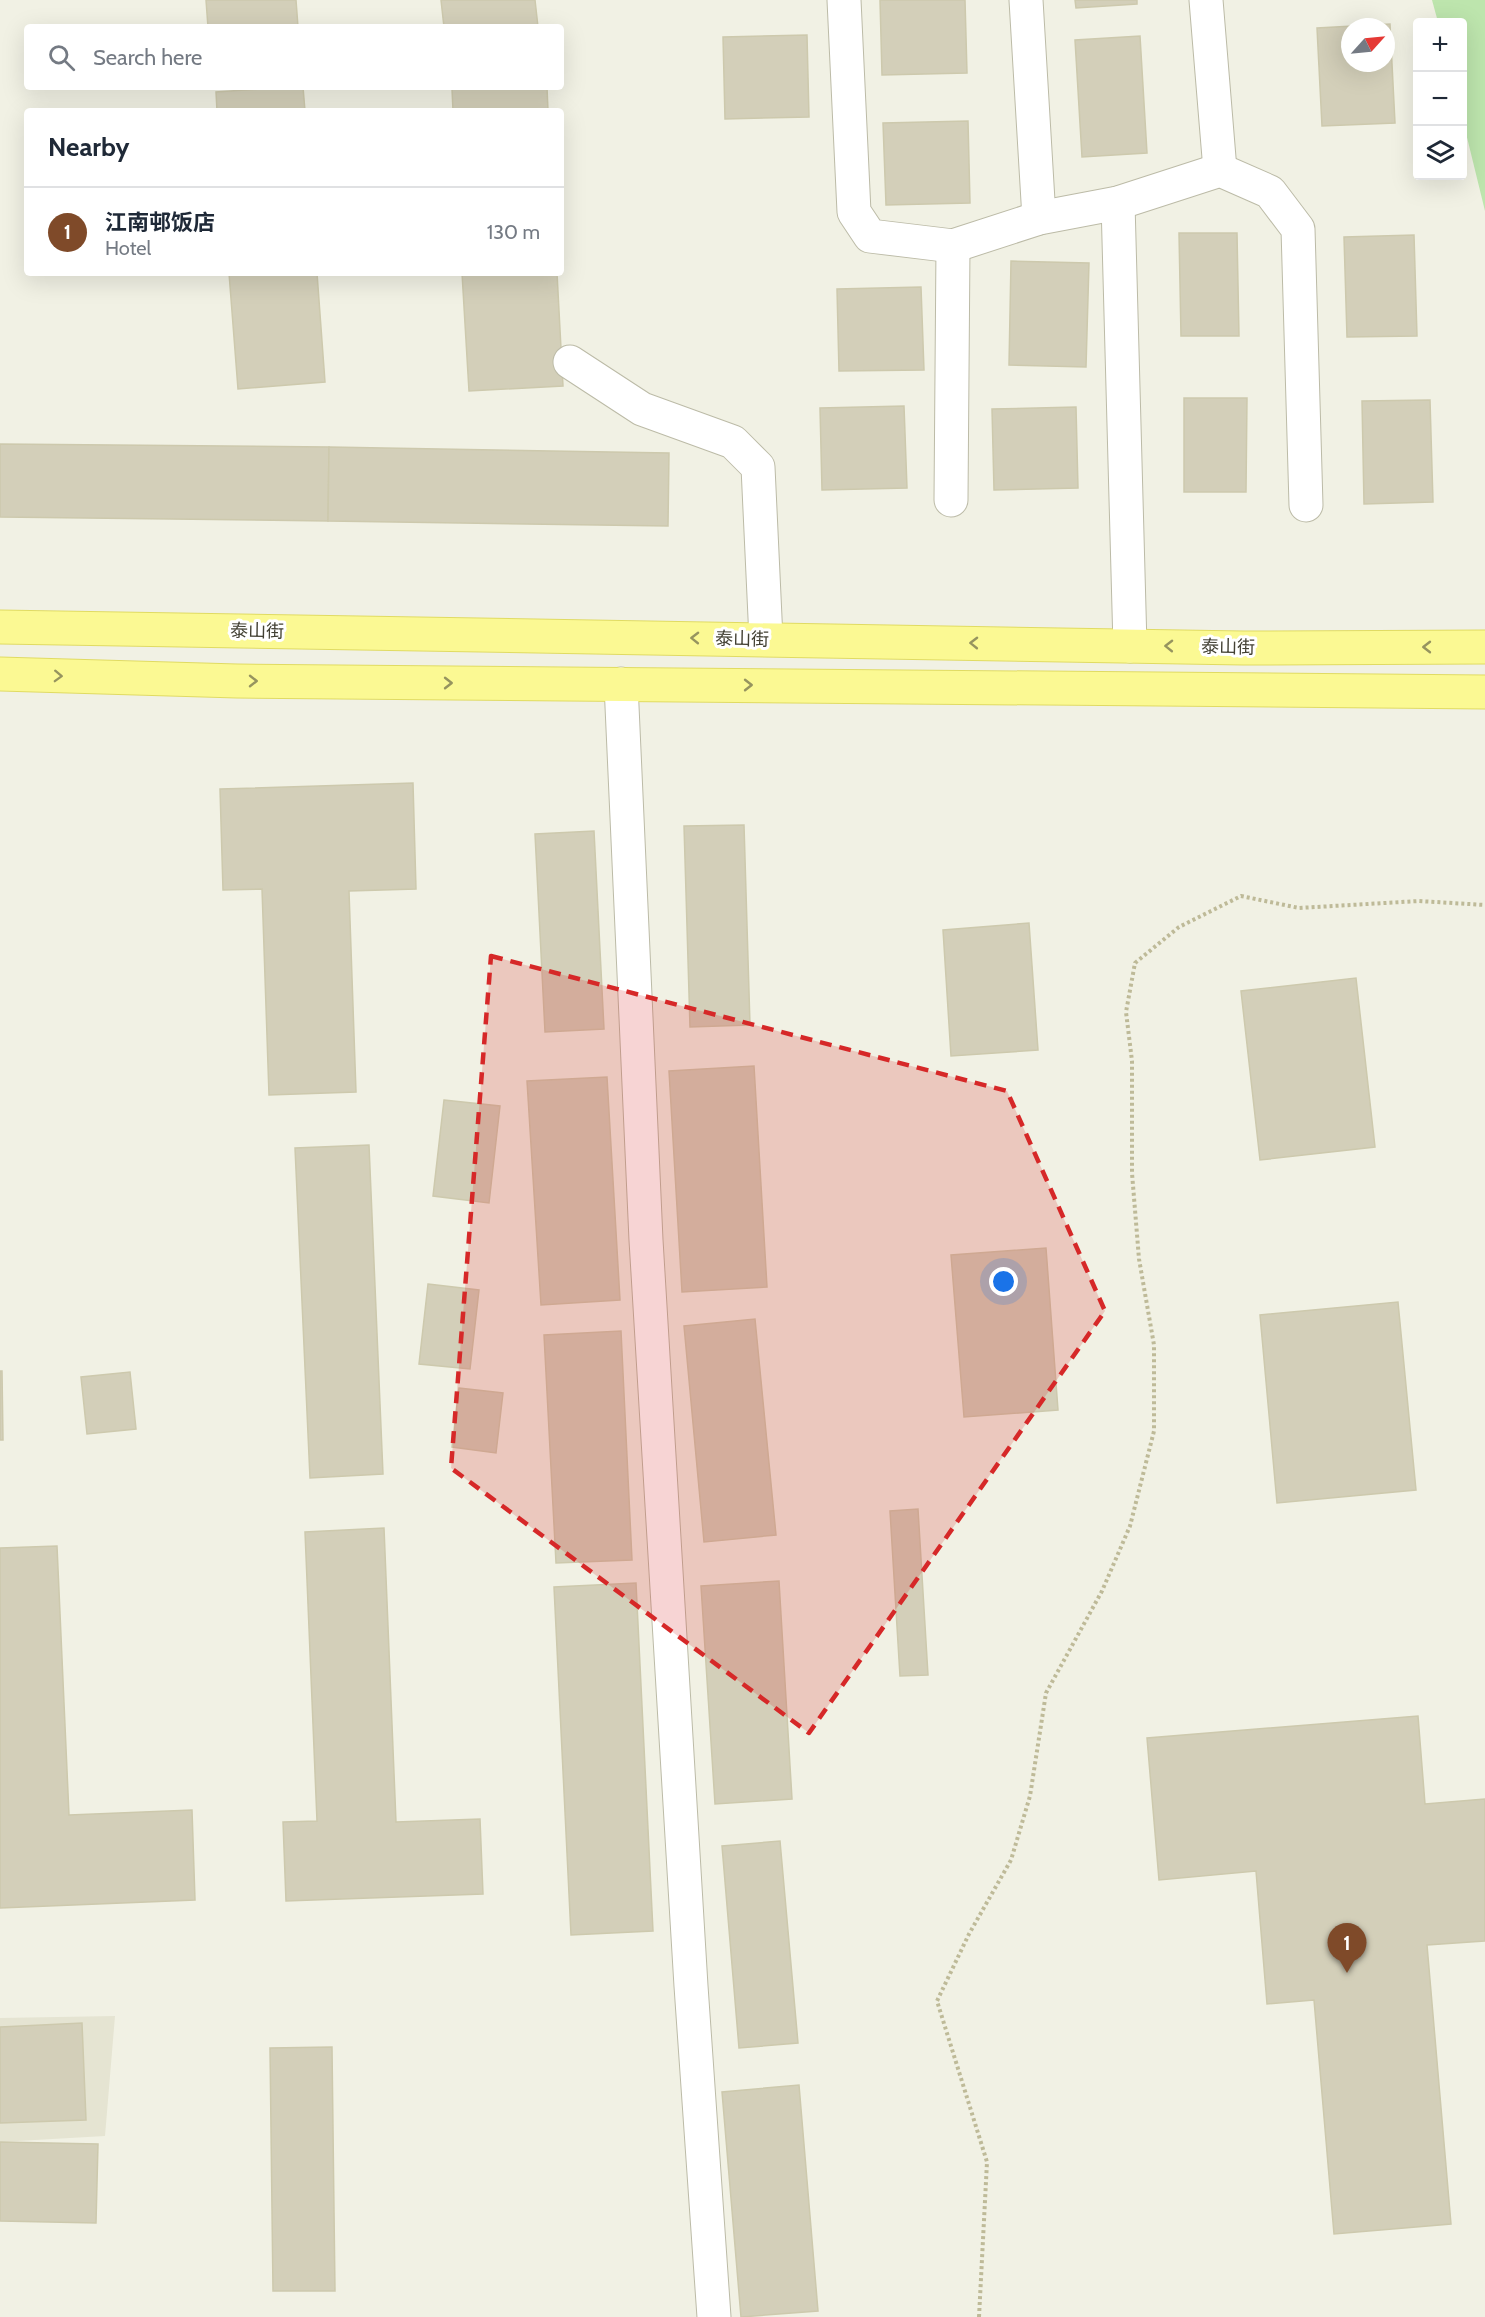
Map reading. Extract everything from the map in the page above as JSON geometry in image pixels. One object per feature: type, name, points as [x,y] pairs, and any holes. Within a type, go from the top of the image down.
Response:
[{"type":"main road","name":"泰山街","points":[[0,627],[1244,648],[1485,646]]},
{"type":"main road","points":[[0,675],[237,681],[1485,692]]},
{"type":"lane","points":[[844,0],[854,212],[870,236],[953,246],[1039,218],[1118,203],[1220,170],[1270,192],[1298,229],[1306,505]]},
{"type":"lane","points":[[1026,0],[1039,218]]},
{"type":"lane","points":[[1206,0],[1220,170]]},
{"type":"lane","points":[[1118,203],[1130,646]]},
{"type":"lane","points":[[951,500],[953,246]]},
{"type":"lane","points":[[570,362],[642,409],[734,442],[758,467],[766,639]]},
{"type":"lane","points":[[621,684],[648,1264],[691,1986],[714,2317]]},
{"type":"path","points":[[979,2317],[987,2163],[937,2001],[969,1934],[1011,1860],[1030,1796],[1046,1692],[1102,1592],[1130,1526],[1154,1431],[1154,1345],[1139,1259],[1132,1173],[1132,1061],[1126,1012],[1135,963],[1179,927],[1241,896],[1299,908],[1419,901],[1485,905]]},
{"type":"highlighted area","points":[[491,956],[1007,1091],[1105,1311],[809,1733],[451,1468]]},
{"type":"shaded area","points":[[115,2016],[105,2136],[0,2142],[0,2018]]},
{"type":"green space","points":[[1432,0],[1485,0],[1485,211],[1467,137],[1467,18],[1437,18]]},
{"type":"building","points":[[206,0],[296,0],[298,24],[208,24]]},
{"type":"building","points":[[441,0],[535,0],[538,24],[444,24]]},
{"type":"building","points":[[880,0],[965,0],[967,73],[882,75]]},
{"type":"building","points":[[1075,0],[1137,0],[1137,4],[1076,8]]},
{"type":"building","points":[[1341,27],[1341,72],[1392,72],[1395,123],[1322,126],[1317,28]]},
{"type":"building","points":[[807,35],[809,117],[725,119],[723,37]]},
{"type":"building","points":[[1140,36],[1147,153],[1082,157],[1075,40]]},
{"type":"building","points":[[303,90],[305,108],[217,108],[216,92]]},
{"type":"building","points":[[452,90],[547,90],[548,108],[453,108]]},
{"type":"building","points":[[968,121],[970,203],[886,205],[883,123]]},
{"type":"building","points":[[1179,233],[1237,233],[1239,336],[1181,336]]},
{"type":"building","points":[[1414,235],[1417,336],[1347,337],[1344,237]]},
{"type":"building","points":[[1011,261],[1089,263],[1086,367],[1009,365]]},
{"type":"building","points":[[229,276],[317,276],[325,382],[238,389]]},
{"type":"building","points":[[462,276],[557,276],[563,386],[469,391]]},
{"type":"building","points":[[921,287],[924,370],[839,371],[837,289]]},
{"type":"building","points":[[1184,398],[1247,398],[1246,492],[1184,492]]},
{"type":"building","points":[[1430,400],[1433,502],[1364,504],[1362,401]]},
{"type":"building","points":[[904,406],[907,488],[822,490],[820,408]]},
{"type":"building","points":[[1076,407],[1078,488],[994,490],[992,409]]},
{"type":"building","points":[[0,444],[329,447],[328,521],[0,517]]},
{"type":"building","points":[[329,447],[669,453],[668,526],[328,521]]},
{"type":"building","points":[[413,783],[416,889],[349,891],[356,1092],[269,1095],[262,889],[223,890],[220,789]]},
{"type":"building","points":[[744,825],[750,1025],[690,1027],[684,826]]},
{"type":"building","points":[[594,831],[604,1029],[545,1032],[535,834]]},
{"type":"building","points":[[1029,923],[1038,1050],[951,1056],[943,930]]},
{"type":"building","points":[[1356,978],[1375,1147],[1260,1160],[1241,991]]},
{"type":"building","points":[[754,1066],[767,1287],[682,1292],[669,1071]]},
{"type":"building","points":[[607,1077],[620,1300],[541,1305],[527,1081]]},
{"type":"building","points":[[444,1100],[500,1106],[489,1203],[433,1196]]},
{"type":"building","points":[[369,1145],[383,1474],[310,1478],[295,1148]]},
{"type":"building","points":[[1046,1248],[1058,1410],[964,1417],[951,1255]]},
{"type":"building","points":[[428,1284],[479,1290],[470,1369],[419,1364]]},
{"type":"building","points":[[1398,1302],[1416,1490],[1277,1503],[1260,1315]]},
{"type":"building","points":[[755,1319],[776,1535],[704,1542],[684,1326]]},
{"type":"building","points":[[621,1331],[632,1560],[556,1563],[544,1335]]},
{"type":"building","points":[[0,1371],[2,1371],[3,1440],[0,1440]]},
{"type":"building","points":[[130,1372],[136,1429],[87,1434],[81,1377]]},
{"type":"building","points":[[459,1388],[503,1393],[496,1453],[452,1447]]},
{"type":"building","points":[[918,1509],[928,1675],[900,1676],[890,1511]]},
{"type":"building","points":[[384,1528],[396,1822],[480,1819],[483,1894],[286,1901],[283,1822],[317,1821],[305,1532]]},
{"type":"building","points":[[57,1546],[69,1815],[192,1810],[195,1900],[0,1908],[0,1548]]},
{"type":"building","points":[[779,1581],[792,1799],[715,1804],[701,1586]]},
{"type":"building","points":[[636,1583],[653,1931],[571,1935],[554,1587]]},
{"type":"building","points":[[1418,1716],[1425,1804],[1485,1799],[1485,1941],[1427,1945],[1451,2224],[1334,2234],[1314,2000],[1267,2004],[1256,1871],[1159,1880],[1147,1738]]},
{"type":"building","points":[[780,1841],[798,2043],[739,2048],[722,1846]]},
{"type":"building","points":[[82,2023],[86,2120],[0,2123],[0,2027]]},
{"type":"building","points":[[332,2047],[335,2291],[273,2291],[270,2048]]},
{"type":"building","points":[[799,2085],[818,2311],[741,2317],[722,2092]]},
{"type":"building","points":[[0,2142],[98,2144],[96,2223],[0,2221]]},
{"type":"place","name":"江南邨饭店","points":[[1347,1973]]}]
